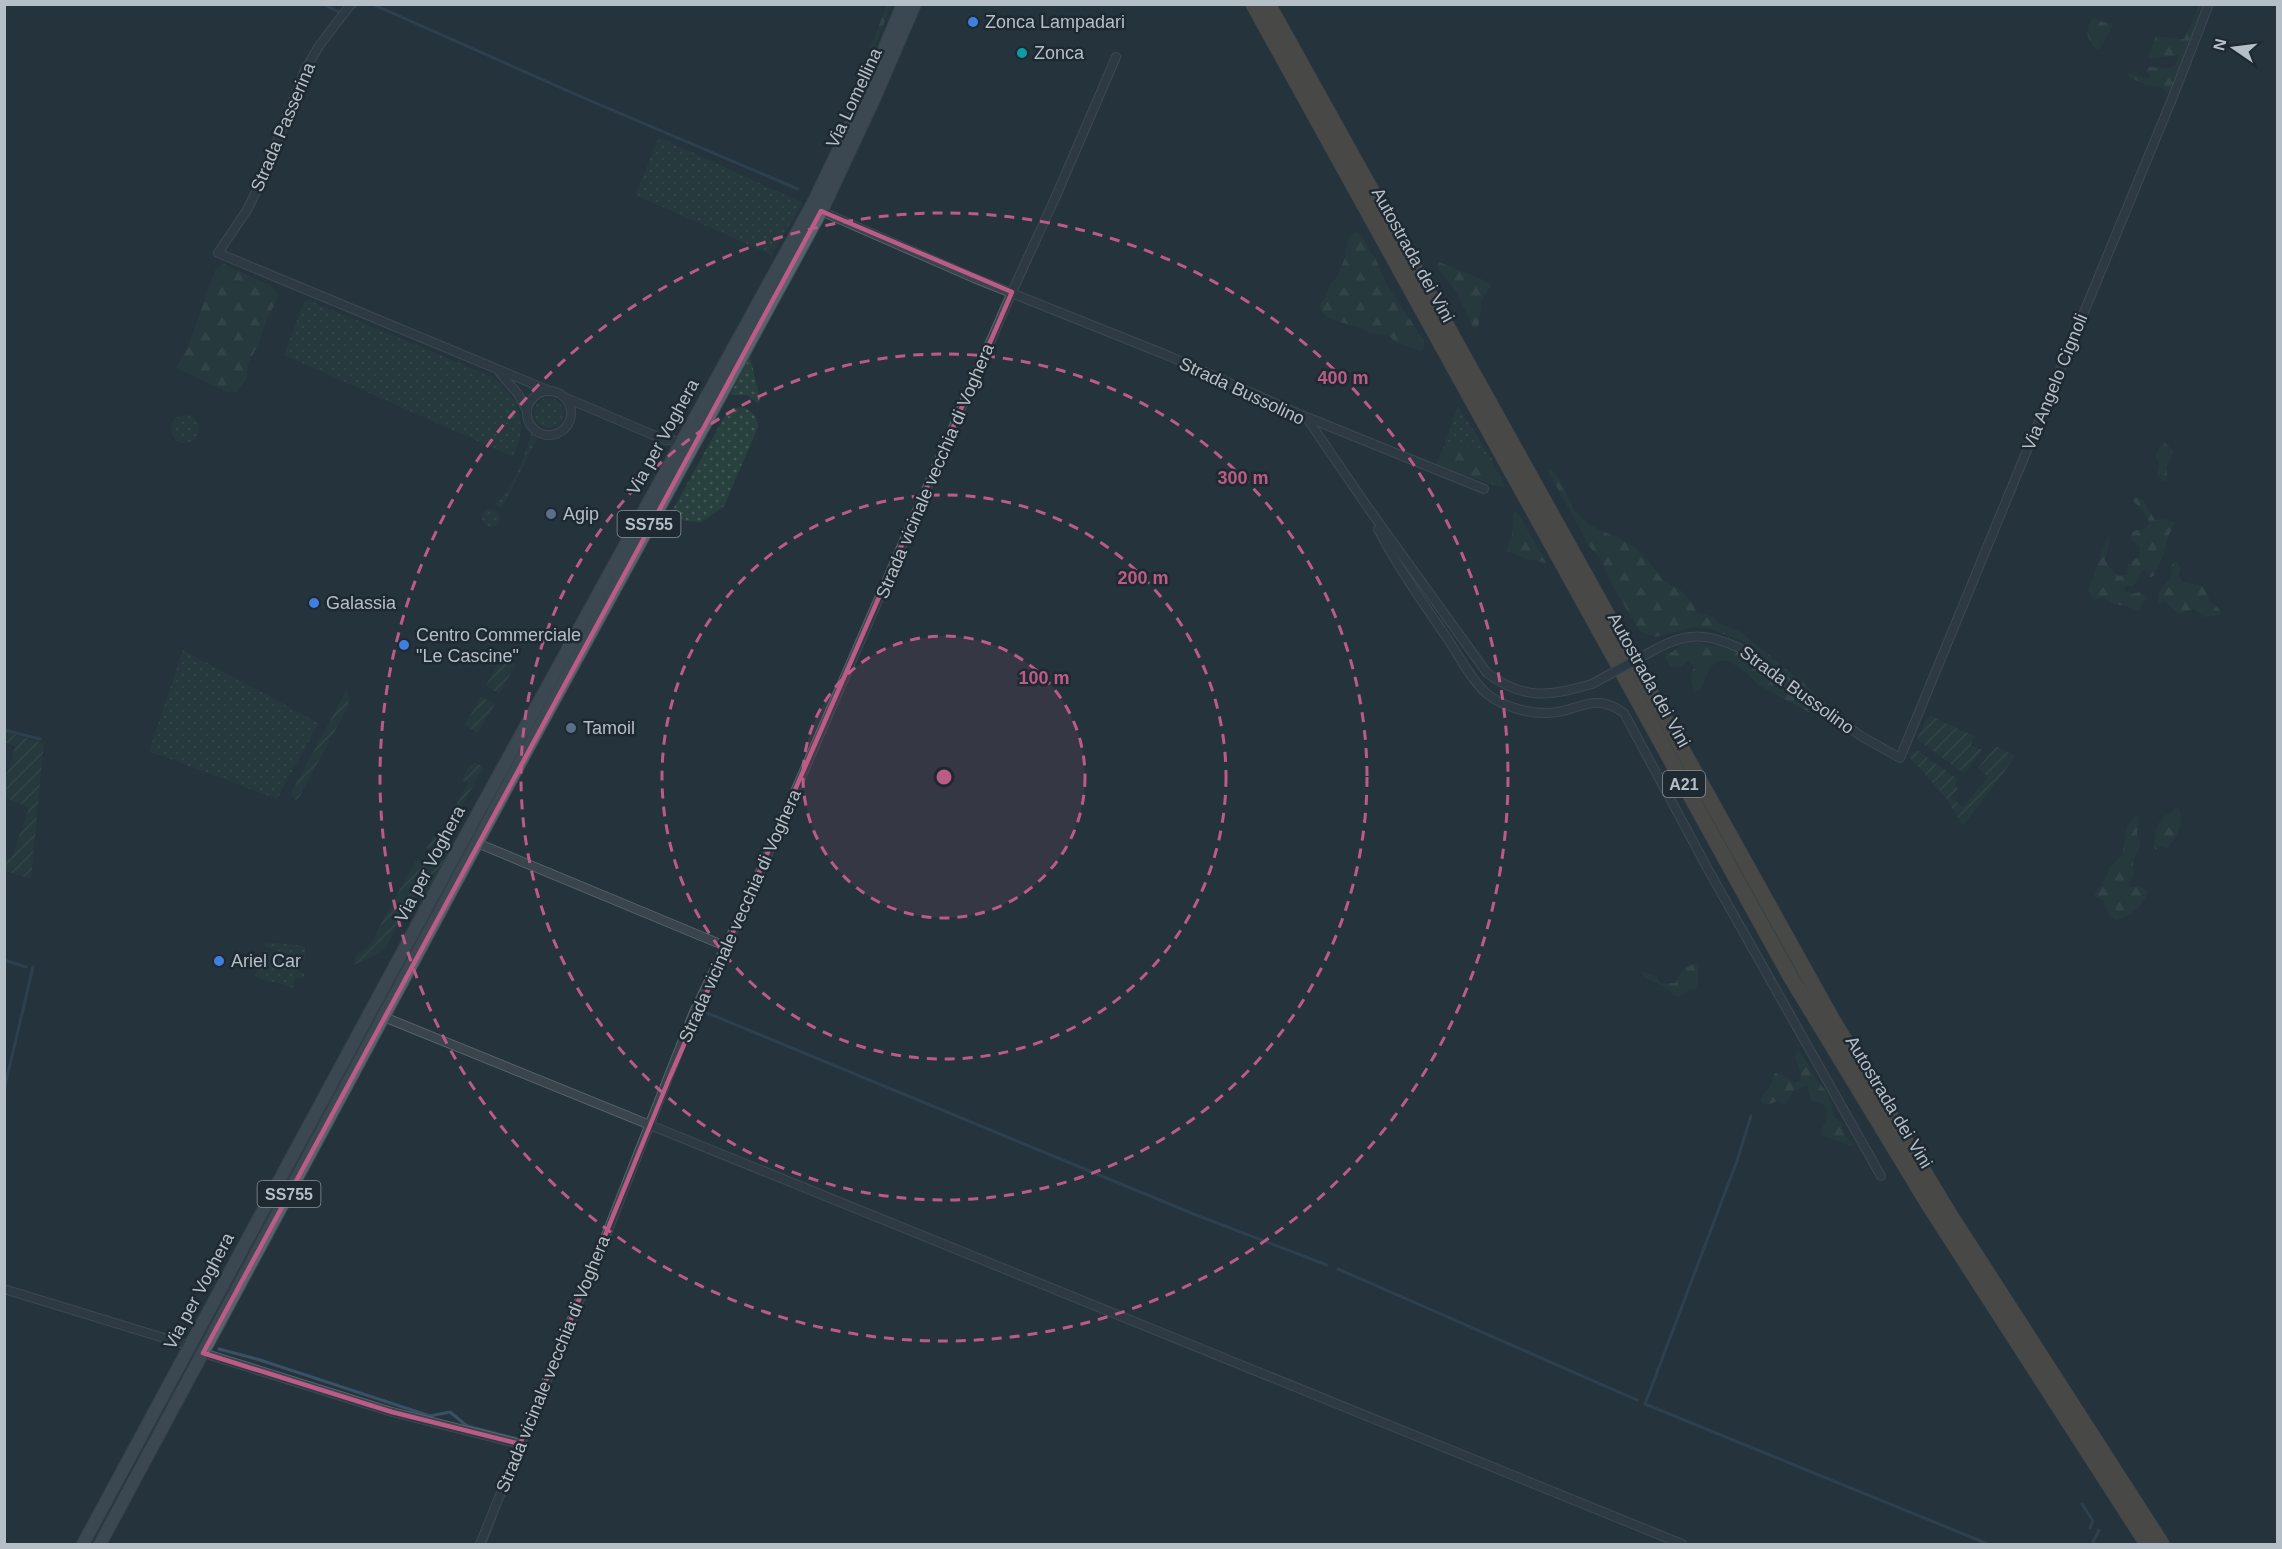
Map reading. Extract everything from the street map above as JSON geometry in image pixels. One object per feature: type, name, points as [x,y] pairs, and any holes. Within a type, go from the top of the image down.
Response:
[{"type":"highway","name":"Autostrada dei Vini","points":[[1253,4],[1790,976],[1930,1207],[2147,1545]]},
{"type":"highway","name":"Autostrada dei Vini","points":[[1268,4],[1831,1017],[1944,1204],[2162,1545]]},
{"type":"main road","name":"Via Lomellina","points":[[819,206],[903,4]]},
{"type":"main road","name":"Via Lomellina","points":[[819,206],[875,97],[915,4]]},
{"type":"main road","name":"Via per Voghera","points":[[83,1545],[681,441],[819,206]]},
{"type":"main road","name":"Via per Voghera","points":[[100,1545],[819,206]]},
{"type":"street","name":"Strada Passerina","points":[[351,4],[319,46],[305,70],[262,180],[247,210],[218,254],[498,371]]},
{"type":"street","name":"Via Angelo Cignoli","points":[[1900,758],[2209,4]]},
{"type":"street","name":"Strada vicinale vecchia di Voghera","points":[[480,1545],[694,1012],[744,909],[1116,57]]},
{"type":"street","name":"Strada Bussolino","points":[[819,206],[1012,292],[1169,356],[1306,417],[1369,509],[1487,672],[1509,687],[1532,694],[1547,694],[1592,684],[1671,640],[1687,636],[1722,639],[1739,648],[1862,736],[1900,758]]},
{"type":"street","points":[[498,371],[665,440],[681,441]]},
{"type":"street","points":[[498,371],[518,394],[527,411],[531,426],[536,431],[550,435],[557,434],[564,429],[570,419],[570,409],[564,397]]},
{"type":"street","points":[[527,411],[537,395],[550,391]]},
{"type":"street","points":[[1306,417],[1484,489]]},
{"type":"street","points":[[1369,509],[1389,550],[1414,589],[1470,672],[1487,693],[1508,705],[1527,711],[1556,712],[1597,702],[1612,704],[1624,713],[1710,873],[1881,1176]]},
{"type":"street","points":[[477,843],[725,946]]},
{"type":"street","points":[[384,1017],[1682,1545]]},
{"type":"street","points":[[4,1289],[190,1346]]},
{"type":"street","points":[[203,1353],[392,1412],[520,1444]]},
{"type":"highlighted area","points":[[821,211],[1012,292],[669,1079],[520,1444],[392,1412],[203,1353]]},
{"type":"green space","points":[[887,5],[891,5],[853,99],[853,90]]},
{"type":"green space","points":[[2199,5],[2207,5],[2171,93],[2127,76],[2129,73],[2147,79],[2150,76],[2146,71],[2148,67],[2175,66],[2178,55],[2151,59],[2148,57],[2156,36],[2184,39]]},
{"type":"green space","points":[[2097,18],[2112,24],[2100,49],[2096,49],[2088,34],[2088,27],[2092,19]]},
{"type":"green space","points":[[659,137],[801,202],[802,204],[772,255],[635,195]]},
{"type":"green space","points":[[1358,232],[1375,258],[1387,284],[1424,341],[1424,349],[1421,351],[1397,343],[1389,336],[1369,333],[1361,328],[1330,319],[1321,312],[1320,303],[1326,297],[1330,284],[1336,278],[1345,258],[1347,242],[1352,233]]},
{"type":"green space","points":[[1439,262],[1489,282],[1491,286],[1482,300],[1478,327],[1473,328],[1457,293],[1437,267]]},
{"type":"green space","points":[[224,264],[271,286],[278,294],[249,362],[246,380],[236,393],[226,392],[176,368],[187,349],[215,270]]},
{"type":"green space","points":[[308,300],[491,376],[509,393],[519,412],[521,434],[513,457],[284,355],[303,304]]},
{"type":"green space","points":[[750,357],[760,398],[759,404],[746,395],[730,395]]},
{"type":"green space","points":[[549,398],[560,402],[564,413],[560,424],[549,428],[538,424],[534,413],[538,402]]},
{"type":"green space","points":[[1458,406],[1492,459],[1495,468],[1481,454],[1454,444],[1442,451]]},
{"type":"green space","points":[[741,407],[753,414],[757,419],[758,427],[724,506],[702,522],[689,522],[677,518],[671,513],[727,412]]},
{"type":"green space","points":[[185,415],[195,419],[199,429],[195,439],[185,443],[175,439],[171,429],[175,419]]},
{"type":"green space","points":[[532,430],[539,435],[502,509],[494,504],[513,481],[523,460]]},
{"type":"green space","points":[[2163,441],[2174,451],[2167,467],[2167,478],[2161,481],[2157,473],[2159,463],[2155,456]]},
{"type":"green space","points":[[1449,443],[1468,447],[1484,456],[1502,478],[1506,487],[1438,467],[1436,463]]},
{"type":"green space","points":[[1551,469],[1560,480],[1575,511],[1585,521],[1639,550],[1664,581],[1684,593],[1697,613],[1712,616],[1721,624],[1741,632],[1814,692],[1811,693],[1792,681],[1745,642],[1710,629],[1694,627],[1656,637],[1640,632],[1612,585],[1601,560],[1589,546],[1548,471]]},
{"type":"green space","points":[[2134,497],[2142,499],[2155,520],[2168,519],[2175,523],[2154,576],[2150,577],[2145,570],[2141,572],[2134,586],[2125,586],[2124,590],[2131,594],[2141,592],[2147,598],[2138,611],[2113,604],[2103,597],[2092,599],[2088,590],[2108,535],[2110,540],[2105,560],[2119,576],[2127,574],[2128,565],[2139,556],[2140,547],[2130,539],[2131,535],[2136,530],[2146,528],[2149,523],[2143,511],[2133,501]]},
{"type":"green space","points":[[487,509],[495,509],[500,514],[498,525],[487,527],[482,522],[482,514]]},
{"type":"green space","points":[[1516,510],[1546,558],[1546,563],[1526,559],[1506,551],[1512,536],[1513,514]]},
{"type":"green space","points":[[2175,561],[2181,567],[2179,575],[2182,582],[2204,586],[2210,601],[2220,610],[2221,615],[2204,617],[2193,609],[2178,614],[2166,602],[2158,603],[2159,591],[2171,577],[2170,568]]},
{"type":"green space","points":[[1687,641],[1727,647],[1749,658],[1775,686],[1805,701],[1810,713],[1758,685],[1749,675],[1729,661],[1718,661],[1710,668],[1700,690],[1693,691],[1690,674],[1695,667],[1689,661],[1679,668],[1670,666],[1665,659],[1666,654]]},
{"type":"green space","points":[[183,650],[319,723],[277,799],[149,751]]},
{"type":"green space","points":[[501,658],[515,666],[499,694],[486,686]]},
{"type":"green space","points":[[347,689],[349,705],[297,801],[290,795]]},
{"type":"green space","points":[[481,696],[495,704],[478,733],[465,725]]},
{"type":"green space","points":[[1931,716],[1975,736],[1971,745],[1983,750],[1964,774],[1917,739],[1926,719]]},
{"type":"green space","points":[[5,732],[44,743],[31,879],[5,871],[5,857],[11,859],[29,807],[5,798],[5,780],[15,747],[5,742]]},
{"type":"green space","points":[[1996,746],[2016,756],[1963,826],[1946,798],[1909,757],[1917,750],[1959,780],[1955,785],[1958,788],[1951,798],[1963,807],[1988,777],[1978,768]]},
{"type":"green space","points":[[475,762],[483,767],[449,831],[454,823],[447,857],[439,876],[416,902],[413,901],[421,884],[386,947],[380,953],[354,965],[355,957],[370,944],[416,860],[429,863],[433,852],[426,848],[432,836],[438,838],[468,783],[462,780],[467,769]]},
{"type":"green space","points":[[2178,807],[2181,824],[2177,834],[2167,849],[2160,846],[2155,850],[2154,841],[2158,824]]},
{"type":"green space","points":[[2139,815],[2137,834],[2141,845],[2133,860],[2134,873],[2129,884],[2130,887],[2142,886],[2147,891],[2146,897],[2140,906],[2116,921],[2108,914],[2104,901],[2095,897],[2095,893],[2107,876],[2109,867],[2122,855],[2127,826],[2135,816]]},
{"type":"green space","points":[[265,942],[305,946],[305,959],[297,965],[264,946]]},
{"type":"green space","points":[[263,949],[304,974],[304,978],[295,978],[294,988],[255,977]]},
{"type":"green space","points":[[1695,963],[1698,966],[1698,984],[1695,990],[1690,989],[1679,997],[1640,972],[1656,976],[1661,983],[1675,983],[1684,969]]},
{"type":"green space","points":[[1798,1050],[1817,1081],[1828,1093],[1835,1118],[1841,1121],[1844,1134],[1853,1144],[1852,1146],[1820,1134],[1827,1115],[1823,1104],[1810,1100],[1807,1085],[1793,1091],[1786,1105],[1778,1101],[1766,1105],[1760,1102],[1775,1073],[1782,1074],[1794,1083],[1800,1081],[1801,1074],[1795,1057]]},
{"type":"waterway","points":[[323,4],[341,13]]},
{"type":"waterway","points":[[350,11],[357,4]]},
{"type":"waterway","points":[[372,4],[798,189]]},
{"type":"waterway","points":[[4,730],[40,739]]},
{"type":"waterway","points":[[4,960],[26,967]]},
{"type":"waterway","points":[[4,1090],[33,967]]},
{"type":"waterway","points":[[700,1010],[1196,1215],[1327,1265]]},
{"type":"waterway","points":[[1751,1116],[1737,1161],[1645,1404],[1988,1544]]},
{"type":"waterway","points":[[1338,1269],[1637,1400]]},
{"type":"waterway","points":[[219,1349],[260,1360],[430,1416],[450,1412],[467,1426],[518,1439]]},
{"type":"waterway","points":[[2082,1504],[2093,1521],[2090,1528]]},
{"type":"waterway","points":[[485,1544],[495,1518]]},
{"type":"waterway","points":[[2092,1544],[2099,1530]]},
{"type":"place","name":"Zonca Lampadari","points":[[973,22]]},
{"type":"place","name":"Zonca","points":[[1022,53]]},
{"type":"place","name":"Agip","points":[[551,514]]},
{"type":"place","name":"Galassia","points":[[314,603]]},
{"type":"place","name":"Centro Commerciale \"Le Cascine\"","points":[[404,645]]},
{"type":"place","name":"Tamoil","points":[[571,728]]},
{"type":"place","name":"Ariel Car","points":[[219,961]]}]
